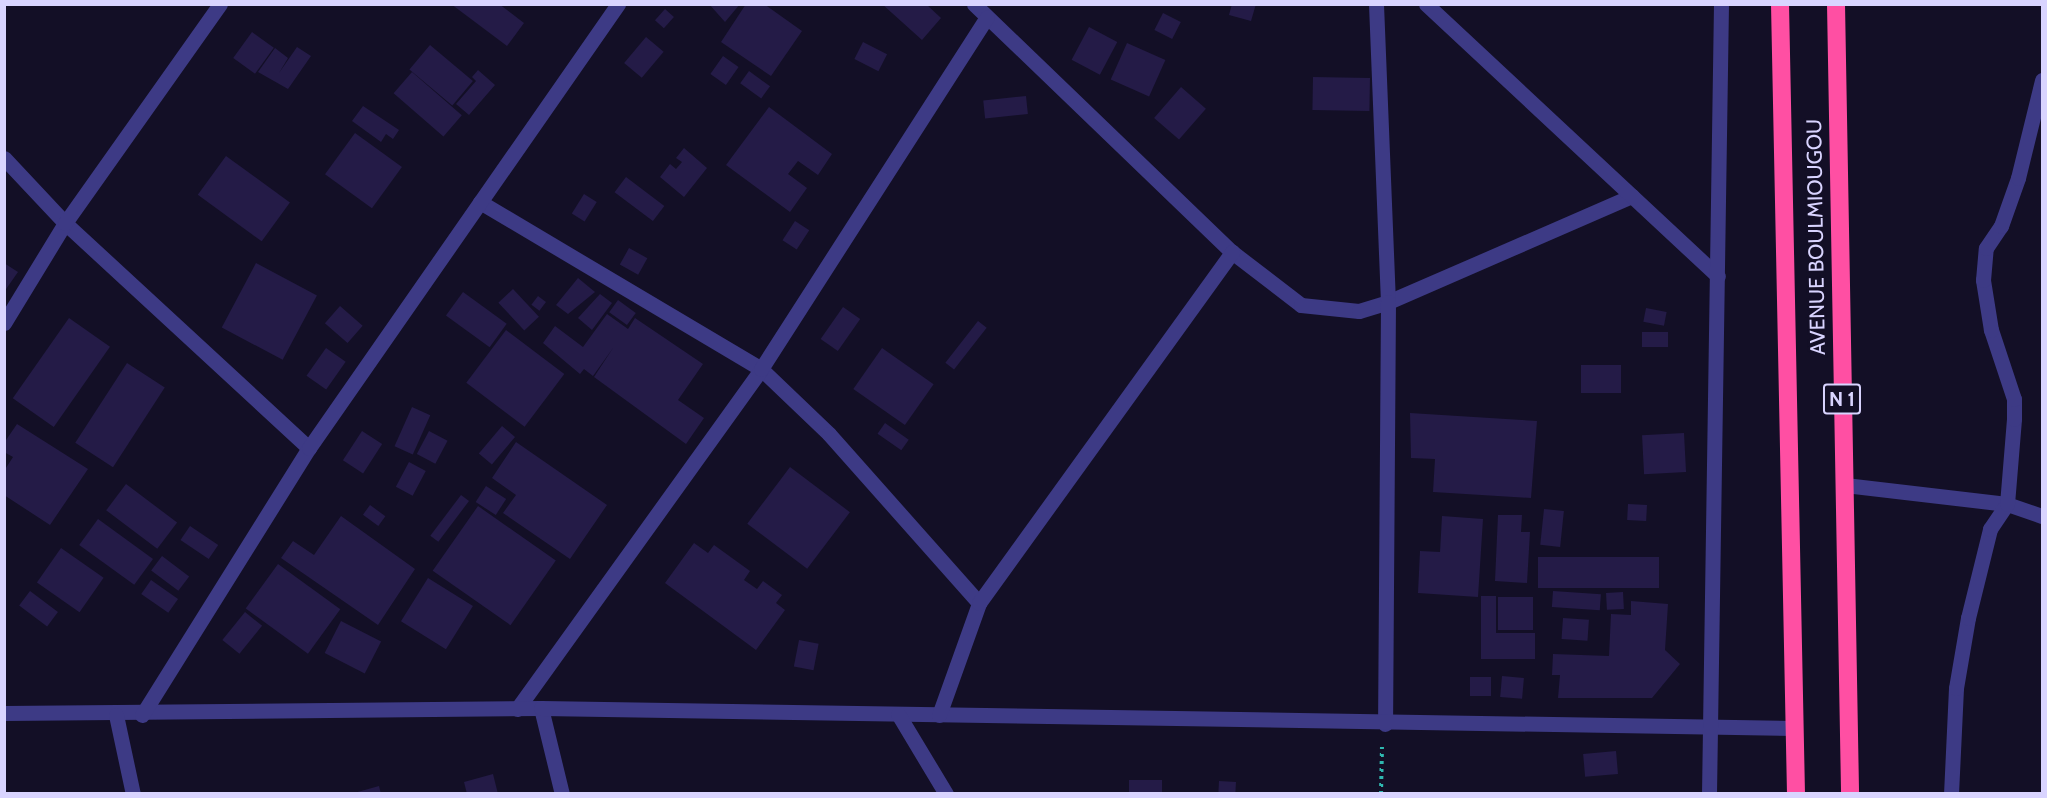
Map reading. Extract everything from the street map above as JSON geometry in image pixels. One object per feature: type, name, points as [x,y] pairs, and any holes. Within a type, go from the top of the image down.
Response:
[{"type":"highway","name":"AVENUE BOULMIOUGOU","points":[[1780,4],[1796,794]]},
{"type":"highway","name":"AVENUE BOULMIOUGOU","points":[[1836,4],[1850,794]]},
{"type":"street","points":[[4,323],[65,224],[220,4]]},
{"type":"street","points":[[142,715],[309,447],[618,4]]},
{"type":"street","points":[[974,4],[1232,252],[1301,305],[1359,311],[1388,302],[1632,196]]},
{"type":"street","points":[[1376,4],[1388,302],[1383,725]]},
{"type":"street","points":[[1426,4],[1718,276]]},
{"type":"street","points":[[1709,794],[1721,4]]},
{"type":"street","points":[[517,709],[761,369],[987,17]]},
{"type":"street","points":[[1951,794],[1956,688],[1968,618],[1990,529],[2007,504],[2014,399],[1991,330],[1983,280],[1986,248],[2018,178],[2043,80]]},
{"type":"street","points":[[4,158],[65,224],[309,447]]},
{"type":"street","points":[[480,202],[761,369],[830,434],[979,603]]},
{"type":"street","points":[[939,715],[979,603],[1232,252]]},
{"type":"street","points":[[1845,485],[2007,504],[2041,514]]},
{"type":"street","points":[[4,713],[142,715],[541,708],[1383,725],[1709,730],[1794,728]]},
{"type":"street","points":[[541,708],[562,794]]},
{"type":"street","points":[[898,714],[946,794]]},
{"type":"street","points":[[116,715],[133,794]]},
{"type":"path","points":[[1381,794],[1383,725]]},
{"type":"building","points":[[451,4],[499,4],[524,23],[507,46]]},
{"type":"building","points":[[709,4],[740,4],[725,22]]},
{"type":"building","points":[[746,4],[764,4],[802,31],[771,76],[721,42]]},
{"type":"building","points":[[882,4],[926,4],[941,18],[922,40]]},
{"type":"building","points":[[1232,4],[1256,4],[1251,21],[1229,15]]},
{"type":"building","points":[[665,9],[674,17],[664,28],[655,20]]},
{"type":"building","points":[[1163,13],[1181,22],[1172,39],[1154,30]]},
{"type":"building","points":[[1089,27],[1117,42],[1100,75],[1072,60]]},
{"type":"building","points":[[252,32],[274,48],[255,74],[233,58]]},
{"type":"building","points":[[646,37],[664,52],[642,78],[624,63]]},
{"type":"building","points":[[863,42],[887,54],[878,71],[854,59]]},
{"type":"building","points":[[1127,43],[1165,60],[1149,97],[1111,80]]},
{"type":"building","points":[[430,45],[473,81],[452,106],[409,70]]},
{"type":"building","points":[[297,47],[311,56],[288,89],[258,72],[275,48],[288,58],[279,73]]},
{"type":"building","points":[[723,56],[739,67],[726,85],[710,74]]},
{"type":"building","points":[[478,70],[495,85],[469,115],[456,104],[476,81],[472,77]]},
{"type":"building","points":[[749,71],[770,86],[761,98],[740,83]]},
{"type":"building","points":[[412,72],[462,115],[443,136],[394,93]]},
{"type":"building","points":[[1313,77],[1370,78],[1369,111],[1312,110]]},
{"type":"building","points":[[1181,87],[1206,109],[1179,140],[1154,118]]},
{"type":"building","points":[[1026,96],[1028,114],[985,118],[983,100]]},
{"type":"building","points":[[363,106],[399,130],[393,139],[386,134],[381,142],[352,121]]},
{"type":"building","points":[[769,107],[832,154],[818,175],[798,161],[788,174],[807,188],[790,212],[726,165]]},
{"type":"building","points":[[355,133],[402,167],[372,208],[325,174]]},
{"type":"building","points":[[684,148],[707,168],[684,197],[660,177],[670,164],[676,169],[682,162],[676,158]]},
{"type":"building","points":[[226,156],[290,202],[262,241],[198,195]]},
{"type":"building","points":[[626,177],[664,206],[653,221],[615,192]]},
{"type":"building","points":[[584,194],[597,202],[585,221],[572,214]]},
{"type":"building","points":[[795,221],[809,230],[797,250],[782,240]]},
{"type":"building","points":[[629,248],[647,258],[638,275],[620,265]]},
{"type":"building","points":[[4,263],[18,272],[4,292]]},
{"type":"building","points":[[256,263],[317,295],[283,360],[222,327]]},
{"type":"building","points":[[578,278],[595,292],[568,314],[556,305]]},
{"type":"building","points":[[513,289],[539,317],[524,330],[498,303]]},
{"type":"building","points":[[463,292],[507,324],[490,347],[446,315]]},
{"type":"building","points":[[600,294],[612,303],[592,330],[578,318]]},
{"type":"building","points":[[538,296],[546,302],[539,311],[531,305]]},
{"type":"building","points":[[618,300],[636,313],[627,325],[609,312]]},
{"type":"building","points":[[340,306],[363,326],[348,343],[325,323]]},
{"type":"building","points":[[843,307],[860,319],[838,351],[821,339]]},
{"type":"building","points":[[1646,308],[1667,312],[1664,326],[1643,322]]},
{"type":"building","points":[[607,314],[628,329],[635,318],[703,364],[678,400],[704,418],[686,444],[594,377],[613,348],[593,376],[584,369],[580,374],[543,343],[555,326],[583,347]]},
{"type":"building","points":[[69,318],[110,347],[54,427],[13,398]]},
{"type":"building","points":[[978,321],[987,328],[954,370],[945,363]]},
{"type":"building","points":[[506,330],[564,374],[525,427],[466,383]]},
{"type":"building","points":[[1642,332],[1668,332],[1668,347],[1642,347]]},
{"type":"building","points":[[326,348],[346,362],[326,390],[306,376]]},
{"type":"building","points":[[882,348],[934,384],[905,425],[853,389]]},
{"type":"building","points":[[127,363],[165,388],[113,467],[75,443]]},
{"type":"building","points":[[1581,365],[1621,365],[1621,393],[1581,393]]},
{"type":"building","points":[[412,407],[430,415],[413,454],[395,446]]},
{"type":"building","points":[[1410,413],[1537,421],[1531,498],[1433,492],[1435,459],[1411,458]]},
{"type":"building","points":[[885,423],[909,440],[901,450],[878,434]]},
{"type":"building","points":[[17,424],[88,469],[50,525],[4,495],[4,471],[13,457],[4,452],[4,443]]},
{"type":"building","points":[[502,426],[515,437],[492,465],[479,454]]},
{"type":"building","points":[[362,431],[382,444],[363,473],[343,460]]},
{"type":"building","points":[[429,431],[448,441],[435,464],[417,454]]},
{"type":"building","points":[[1684,433],[1686,472],[1644,474],[1642,435]]},
{"type":"building","points":[[516,442],[607,505],[570,559],[503,513],[516,495],[492,478]]},
{"type":"building","points":[[409,462],[426,471],[413,496],[396,487]]},
{"type":"building","points":[[790,467],[850,512],[807,569],[747,524]]},
{"type":"building","points":[[126,484],[177,523],[157,549],[106,510]]},
{"type":"building","points":[[486,486],[506,499],[496,515],[476,502]]},
{"type":"building","points":[[461,495],[469,501],[438,542],[430,536]]},
{"type":"building","points":[[1628,504],[1647,505],[1646,521],[1627,520]]},
{"type":"building","points":[[370,505],[385,516],[378,526],[363,515]]},
{"type":"building","points":[[478,506],[556,560],[511,625],[433,571]]},
{"type":"building","points":[[1544,509],[1564,511],[1560,547],[1540,545]]},
{"type":"building","points":[[1498,515],[1522,515],[1521,532],[1530,532],[1527,583],[1495,581]]},
{"type":"building","points":[[341,516],[415,569],[378,625],[281,558],[293,541],[314,555]]},
{"type":"building","points":[[1442,516],[1483,519],[1478,597],[1418,593],[1420,551],[1440,552]]},
{"type":"building","points":[[98,519],[153,559],[134,585],[79,545]]},
{"type":"building","points":[[190,526],[218,545],[209,559],[180,540]]},
{"type":"building","points":[[694,543],[708,553],[714,545],[750,571],[744,580],[757,589],[763,581],[782,595],[776,603],[785,610],[756,650],[665,583]]},
{"type":"building","points":[[61,548],[104,578],[80,612],[37,582]]},
{"type":"building","points":[[162,556],[189,576],[178,591],[151,570]]},
{"type":"building","points":[[1538,557],[1659,557],[1659,588],[1538,588]]},
{"type":"building","points":[[278,564],[340,609],[308,654],[246,608]]},
{"type":"building","points":[[428,578],[473,606],[446,649],[401,621]]},
{"type":"building","points":[[151,580],[178,599],[168,613],[141,594]]},
{"type":"building","points":[[30,591],[58,612],[47,626],[19,605]]},
{"type":"building","points":[[1553,591],[1601,594],[1600,610],[1552,607]]},
{"type":"building","points":[[1623,592],[1624,609],[1607,610],[1606,593]]},
{"type":"building","points":[[1481,596],[1496,596],[1496,633],[1535,633],[1535,659],[1481,659]]},
{"type":"building","points":[[1498,597],[1533,597],[1533,630],[1498,630]]},
{"type":"building","points":[[1631,601],[1668,604],[1665,650],[1680,664],[1652,698],[1558,698],[1560,675],[1552,675],[1553,654],[1609,656],[1611,614],[1631,615]]},
{"type":"building","points":[[245,612],[262,626],[239,654],[222,640]]},
{"type":"building","points":[[1563,618],[1589,620],[1587,641],[1562,639]]},
{"type":"building","points":[[341,621],[381,641],[365,674],[325,653]]},
{"type":"building","points":[[799,640],[819,644],[813,670],[794,667]]},
{"type":"building","points":[[1502,676],[1524,678],[1522,699],[1500,697]]},
{"type":"building","points":[[1470,677],[1491,677],[1491,696],[1470,696]]},
{"type":"building","points":[[1616,751],[1618,774],[1585,777],[1583,754]]},
{"type":"building","points":[[493,774],[498,794],[467,794],[464,782]]},
{"type":"building","points":[[1129,780],[1162,780],[1162,794],[1129,794]]},
{"type":"building","points":[[1219,781],[1236,782],[1235,794],[1218,794]]},
{"type":"building","points":[[379,786],[381,794],[354,794],[354,793]]}]
